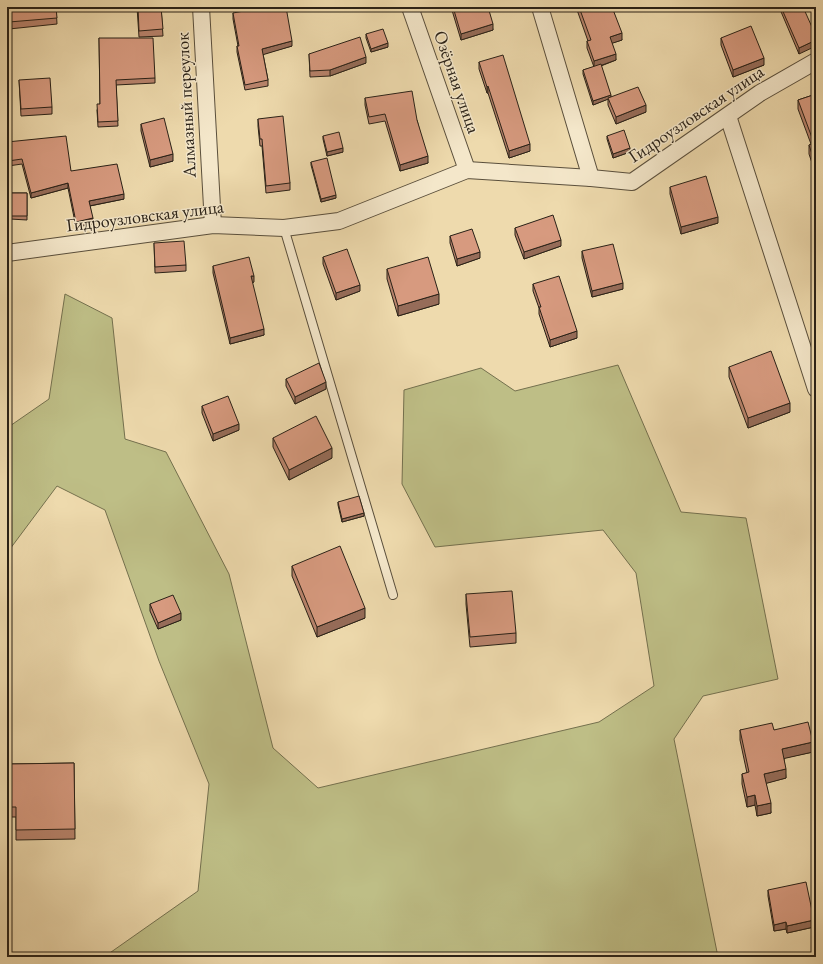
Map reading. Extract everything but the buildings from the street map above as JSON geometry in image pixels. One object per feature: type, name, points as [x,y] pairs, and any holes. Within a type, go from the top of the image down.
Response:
[{"type":"street","name":"Алмазный переулок","points":[[201,7],[213,225]]},
{"type":"street","name":"Озёрная улица","points":[[410,7],[467,170]]},
{"type":"street","points":[[540,7],[591,178]]},
{"type":"street","name":"Гидроузловская улица","points":[[7,253],[213,225],[284,228],[339,221],[467,170],[632,182],[760,93],[816,61]]},
{"type":"street","points":[[728,116],[816,389]]},
{"type":"lane","points":[[284,228],[392,595]]},
{"type":"green space","points":[[65,294],[112,318],[125,439],[166,452],[229,574],[273,748],[318,788],[599,722],[654,686],[636,573],[603,530],[435,547],[402,484],[404,390],[481,368],[515,391],[618,365],[681,512],[746,518],[778,679],[703,696],[674,739],[718,957],[104,957],[198,891],[209,784],[159,661],[105,510],[57,486],[7,553],[7,428],[49,399]]}]
